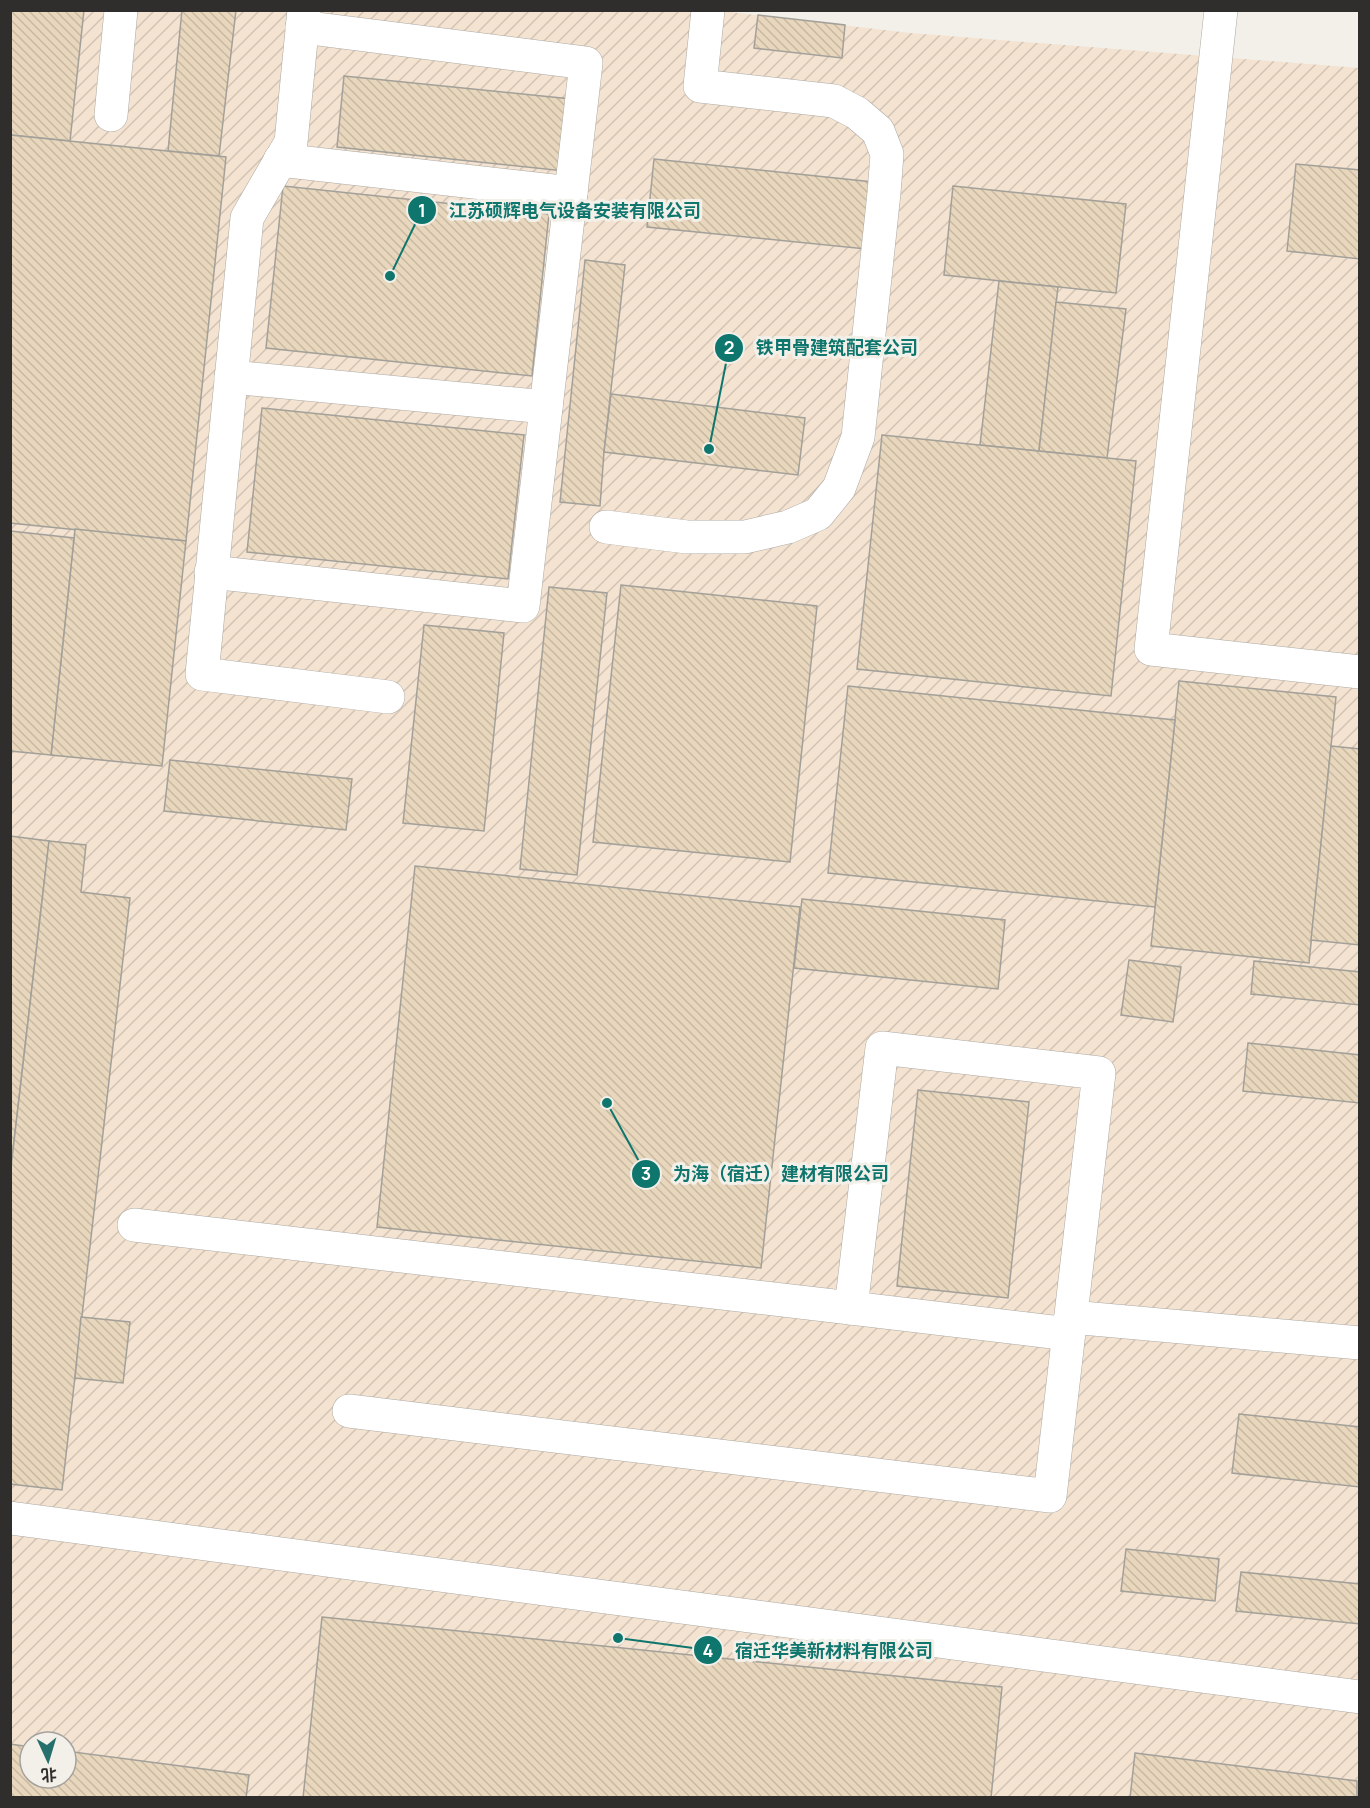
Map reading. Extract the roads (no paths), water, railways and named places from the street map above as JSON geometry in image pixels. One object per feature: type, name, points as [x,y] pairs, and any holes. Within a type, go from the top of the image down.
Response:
[{"type":"lane","points":[[111,115],[121,10]]},
{"type":"lane","points":[[606,527],[687,537],[745,537],[788,526],[818,514],[839,488],[858,437],[885,193],[887,154],[878,131],[857,113],[834,101],[700,86],[708,10]]},
{"type":"lane","points":[[1221,10],[1151,649],[1359,672]]},
{"type":"lane","points":[[211,572],[523,606],[586,63],[303,19],[291,142],[247,218],[211,572],[202,674],[388,696]]},
{"type":"lane","points":[[280,160],[571,193]]},
{"type":"lane","points":[[231,377],[546,407]]},
{"type":"lane","points":[[349,1411],[1050,1496],[1099,1073],[882,1048],[851,1308]]},
{"type":"lane","points":[[134,1225],[851,1308],[1070,1325],[1359,1343]]},
{"type":"lane","points":[[10,1518],[1359,1697]]},
{"type":"place","name":"江苏硕辉电气设备安装有限公司","points":[[390,276]]},
{"type":"place","name":"铁甲骨建筑配套公司","points":[[709,449]]},
{"type":"place","name":"为海（宿迁）建材有限公司","points":[[607,1103]]},
{"type":"place","name":"宿迁华美新材料有限公司","points":[[618,1638]]}]
